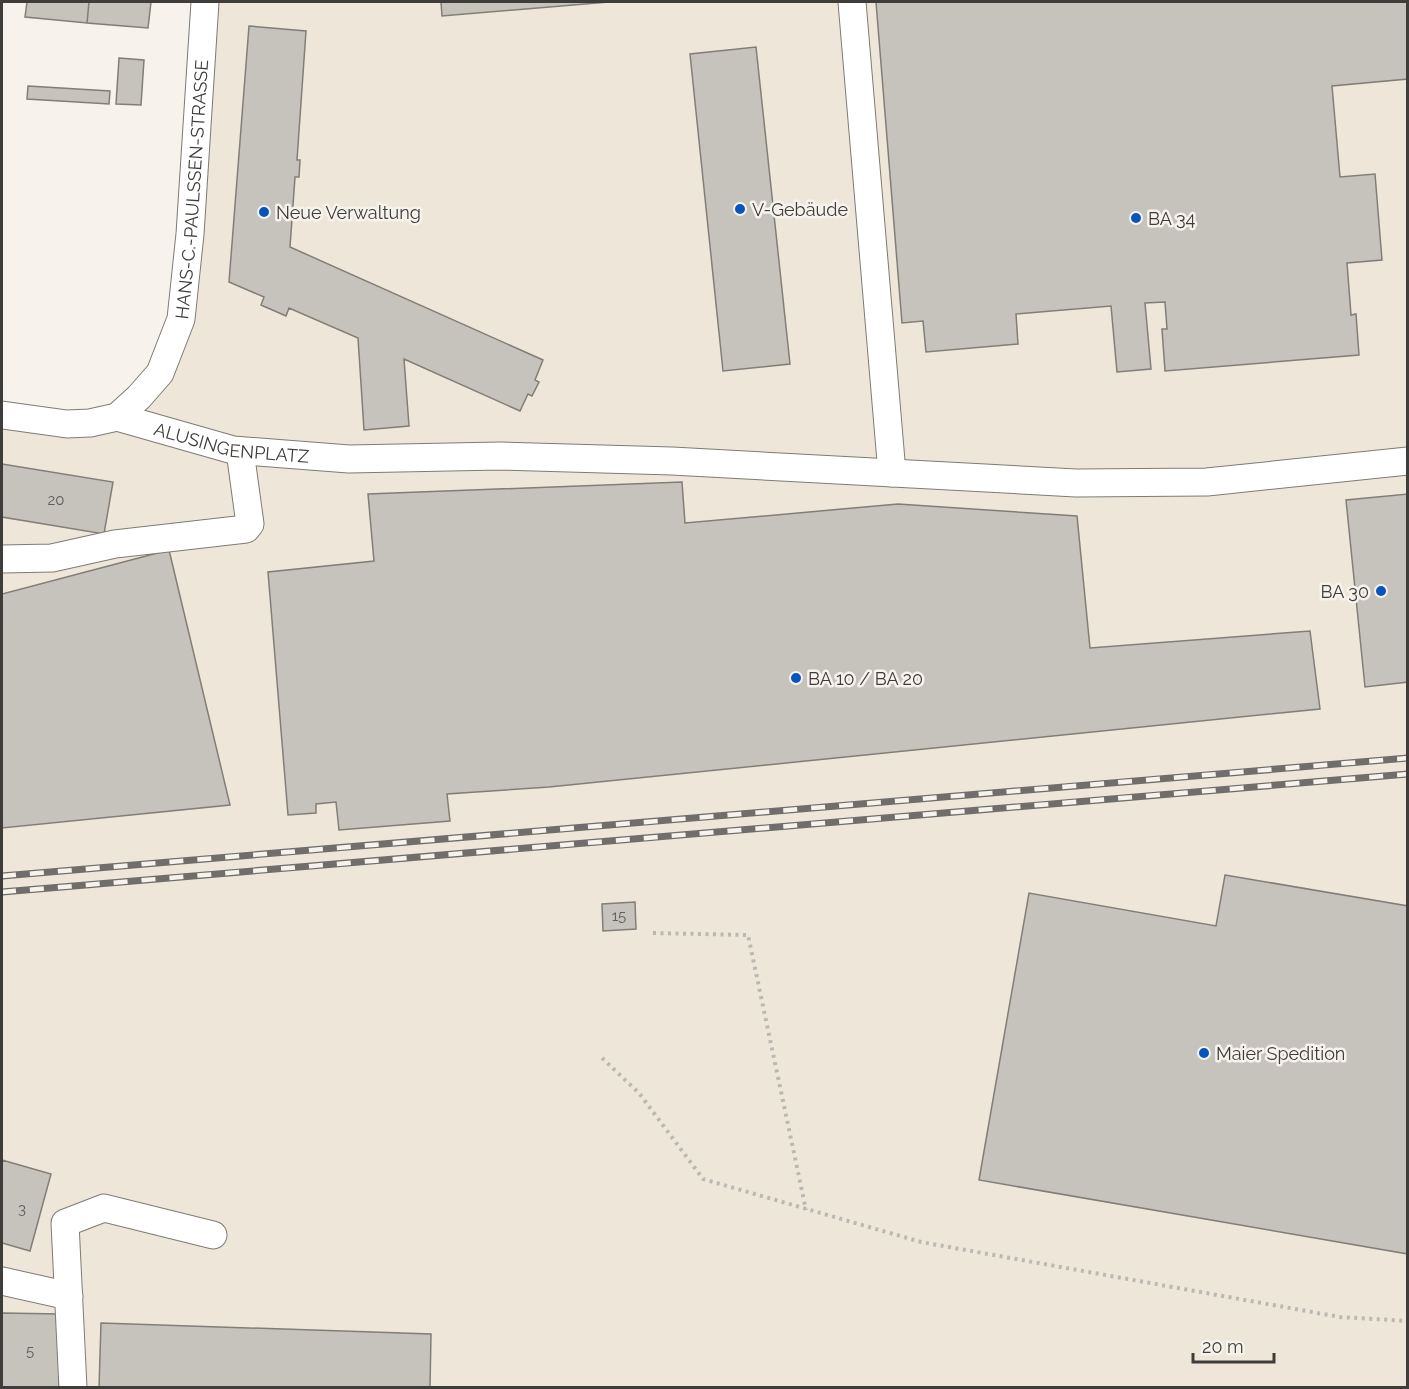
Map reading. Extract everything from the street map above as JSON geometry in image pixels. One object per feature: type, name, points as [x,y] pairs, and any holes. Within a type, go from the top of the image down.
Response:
[{"type":"street","name":"HANS-C.-PAULSSEN-STRASSE","points":[[117,417],[160,373],[181,319],[190,234],[205,2]]},
{"type":"street","points":[[852,2],[892,473]]},
{"type":"street","points":[[2,415],[67,424],[90,423],[117,417]]},
{"type":"street","name":"ALUSINGENPLATZ","points":[[117,417],[240,451],[349,459],[500,456],[672,460],[1076,483],[1207,482],[1407,461]]},
{"type":"street","points":[[2,559],[52,558],[116,544],[246,530],[250,524],[240,451]]},
{"type":"street","points":[[73,1388],[65,1223],[104,1208],[213,1235]]},
{"type":"street","points":[[2,1281],[69,1296]]},
{"type":"path","points":[[653,933],[748,935],[806,1210]]},
{"type":"path","points":[[602,1058],[639,1093],[703,1179],[921,1242],[1340,1317],[1407,1321]]},
{"type":"shaded area","points":[[205,2],[1407,2],[1407,1387],[2,1387],[2,415],[116,417],[171,348]]},
{"type":"building","points":[[27,2],[89,2],[87,23],[25,17]]},
{"type":"building","points":[[89,2],[151,2],[148,28],[87,23]]},
{"type":"building","points":[[441,2],[609,2],[442,16]]},
{"type":"building","name":"BA 34","points":[[876,2],[1408,2],[1408,79],[1332,86],[1340,177],[1375,174],[1382,260],[1347,263],[1351,315],[1356,314],[1359,355],[1165,371],[1162,329],[1167,329],[1165,302],[1145,303],[1151,369],[1117,372],[1111,306],[1016,314],[1018,344],[926,352],[923,321],[902,323]]},
{"type":"building","name":"Neue Verwaltung","points":[[249,26],[306,31],[297,160],[300,160],[299,177],[295,177],[290,247],[543,360],[535,380],[539,382],[532,396],[528,394],[520,411],[404,359],[409,426],[364,430],[358,338],[289,308],[286,316],[261,305],[264,297],[229,282]]},
{"type":"building","name":"V-Gebäude","points":[[756,47],[790,364],[723,371],[690,54]]},
{"type":"building","points":[[119,58],[144,60],[141,105],[116,104]]},
{"type":"building","points":[[28,86],[110,91],[109,104],[27,99]]},
{"type":"building","points":[[2,464],[113,482],[104,534],[2,517]]},
{"type":"building","name":"BA 10 / BA 20","points":[[682,482],[685,523],[898,504],[1077,516],[1090,648],[1310,631],[1320,709],[549,787],[447,794],[450,821],[339,830],[336,802],[316,804],[316,813],[288,815],[268,572],[374,561],[368,494]]},
{"type":"building","name":"BA 30","points":[[1408,494],[1408,682],[1365,687],[1346,500]]},
{"type":"building","points":[[169,550],[230,805],[2,828],[2,594]]},
{"type":"building","name":"Maier Spedition","points":[[1225,875],[1408,906],[1408,1254],[979,1180],[1029,893],[1216,926]]},
{"type":"building","points":[[635,902],[636,929],[603,931],[602,904]]},
{"type":"building","points":[[2,1160],[51,1174],[30,1251],[2,1243]]},
{"type":"building","points":[[2,1313],[60,1314],[59,1388],[2,1388]]},
{"type":"building","points":[[101,1323],[431,1334],[430,1388],[99,1388]]},
{"type":"railway","points":[[2,876],[1408,758]]},
{"type":"railway","points":[[2,892],[1408,774]]},
{"type":"place","name":"V-Gebäude","points":[[740,209]]},
{"type":"place","name":"Neue Verwaltung","points":[[264,212]]},
{"type":"place","name":"BA 34","points":[[1136,218]]},
{"type":"place","name":"BA 30","points":[[1381,591]]},
{"type":"place","name":"BA 10 / BA 20","points":[[796,678]]},
{"type":"place","name":"Maier Spedition","points":[[1204,1053]]}]
